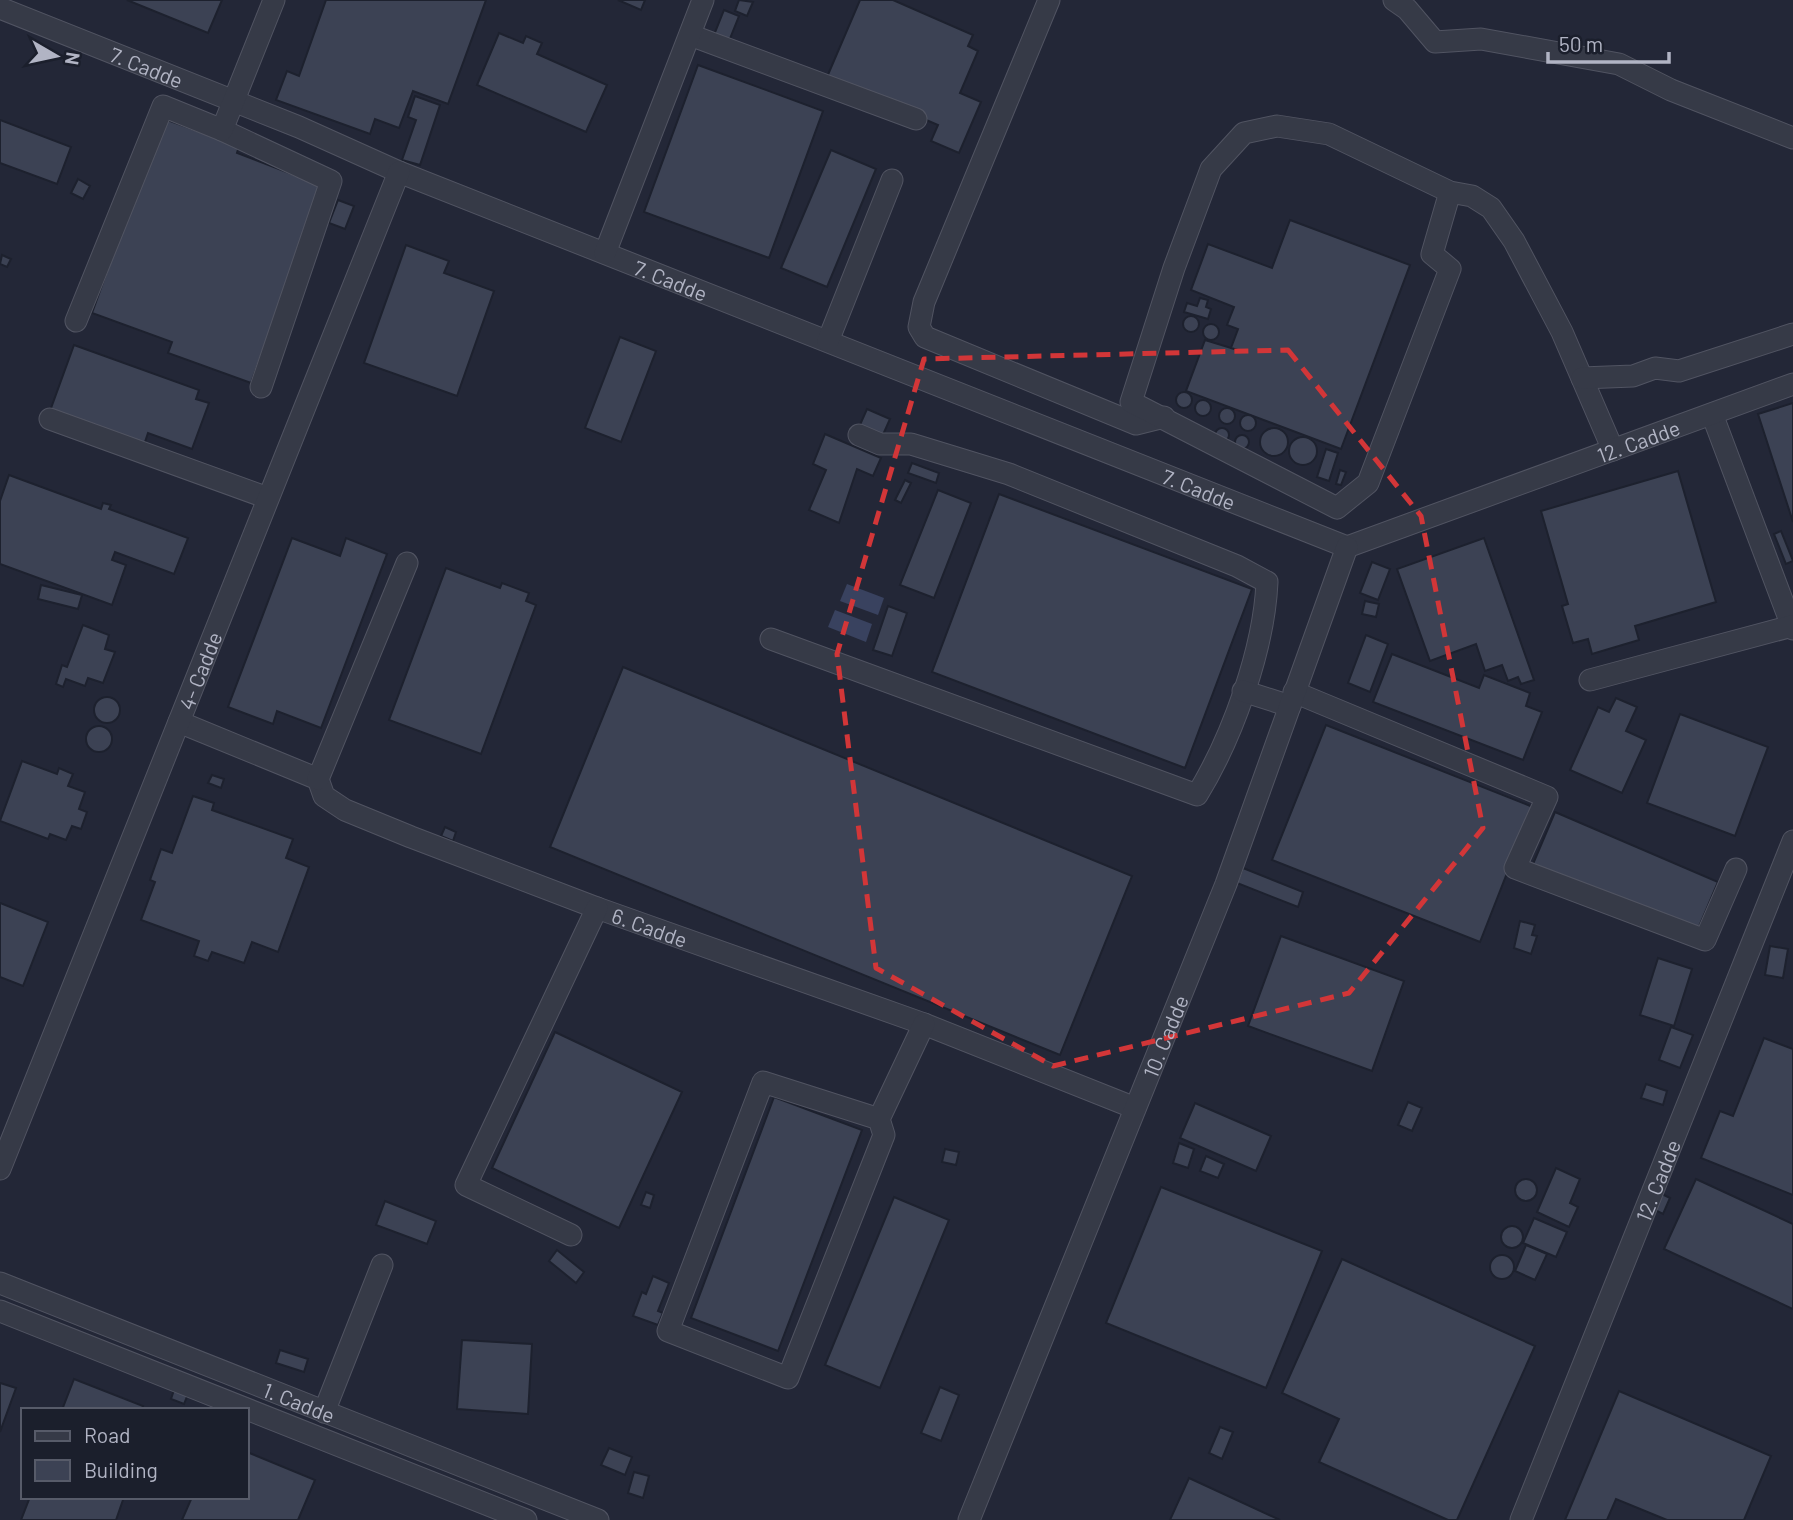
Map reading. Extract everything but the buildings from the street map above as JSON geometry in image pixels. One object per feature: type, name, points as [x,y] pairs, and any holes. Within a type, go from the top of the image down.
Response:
[{"type":"street","points":[[222,130],[274,0]]},
{"type":"street","points":[[605,253],[703,0]]},
{"type":"street","points":[[1049,0],[924,302],[919,327],[925,337],[1136,424],[1164,417]]},
{"type":"street","points":[[1394,0],[1407,9],[1435,42],[1481,39],[1619,64],[1671,90],[1793,138]]},
{"type":"street","name":"7. Cadde","points":[[0,8],[234,101],[399,172],[1347,547]]},
{"type":"street","points":[[690,35],[916,119]]},
{"type":"street","points":[[76,321],[163,106],[222,130],[331,181],[261,387]]},
{"type":"street","points":[[1450,192],[1432,254],[1450,269],[1368,483],[1337,508],[1131,402],[1174,268],[1211,169],[1244,133],[1277,127],[1329,134],[1450,192],[1472,197],[1491,208],[1514,241],[1562,332],[1613,450]]},
{"type":"street","name":"4- Cadde","points":[[0,1169],[399,172]]},
{"type":"street","points":[[828,341],[892,180]]},
{"type":"street","points":[[1582,378],[1633,376],[1655,368],[1679,372],[1793,334]]},
{"type":"street","name":"12. Cadde","points":[[1347,547],[1793,384]]},
{"type":"street","points":[[1590,680],[1792,627],[1786,588],[1712,414]]},
{"type":"street","points":[[50,419],[268,498]]},
{"type":"street","points":[[771,639],[1197,795],[1215,766],[1243,691],[1266,611],[1267,582],[1237,566],[1009,474],[911,444],[880,444],[859,435]]},
{"type":"street","name":"10. Cadde","points":[[969,1520],[1226,884],[1347,547]]},
{"type":"street","points":[[179,722],[318,779],[407,563]]},
{"type":"street","points":[[1243,691],[1292,699],[1547,797],[1515,868],[1705,940],[1736,869]]},
{"type":"street","name":"6. Cadde","points":[[318,779],[324,796],[345,810],[597,908],[924,1024],[1135,1108]]},
{"type":"street","name":"12. Cadde","points":[[1521,1520],[1793,841]]},
{"type":"street","points":[[571,1235],[466,1185],[597,908]]},
{"type":"street","points":[[879,1119],[764,1082],[668,1331],[788,1378],[884,1135],[879,1119],[924,1024]]},
{"type":"street","points":[[324,1412],[383,1265]]},
{"type":"street","name":"1. Cadde","points":[[0,1283],[598,1520]]},
{"type":"street","points":[[0,1311],[244,1408]]},
{"type":"street","points":[[248,1410],[526,1520]]},
{"type":"highlighted area","points":[[1288,350],[1421,516],[1483,828],[1349,993],[1053,1066],[876,968],[837,654],[924,359]]},
{"type":"water","points":[[847,584],[884,598],[878,615],[840,601]]},
{"type":"water","points":[[835,610],[872,624],[866,642],[828,627]]}]
